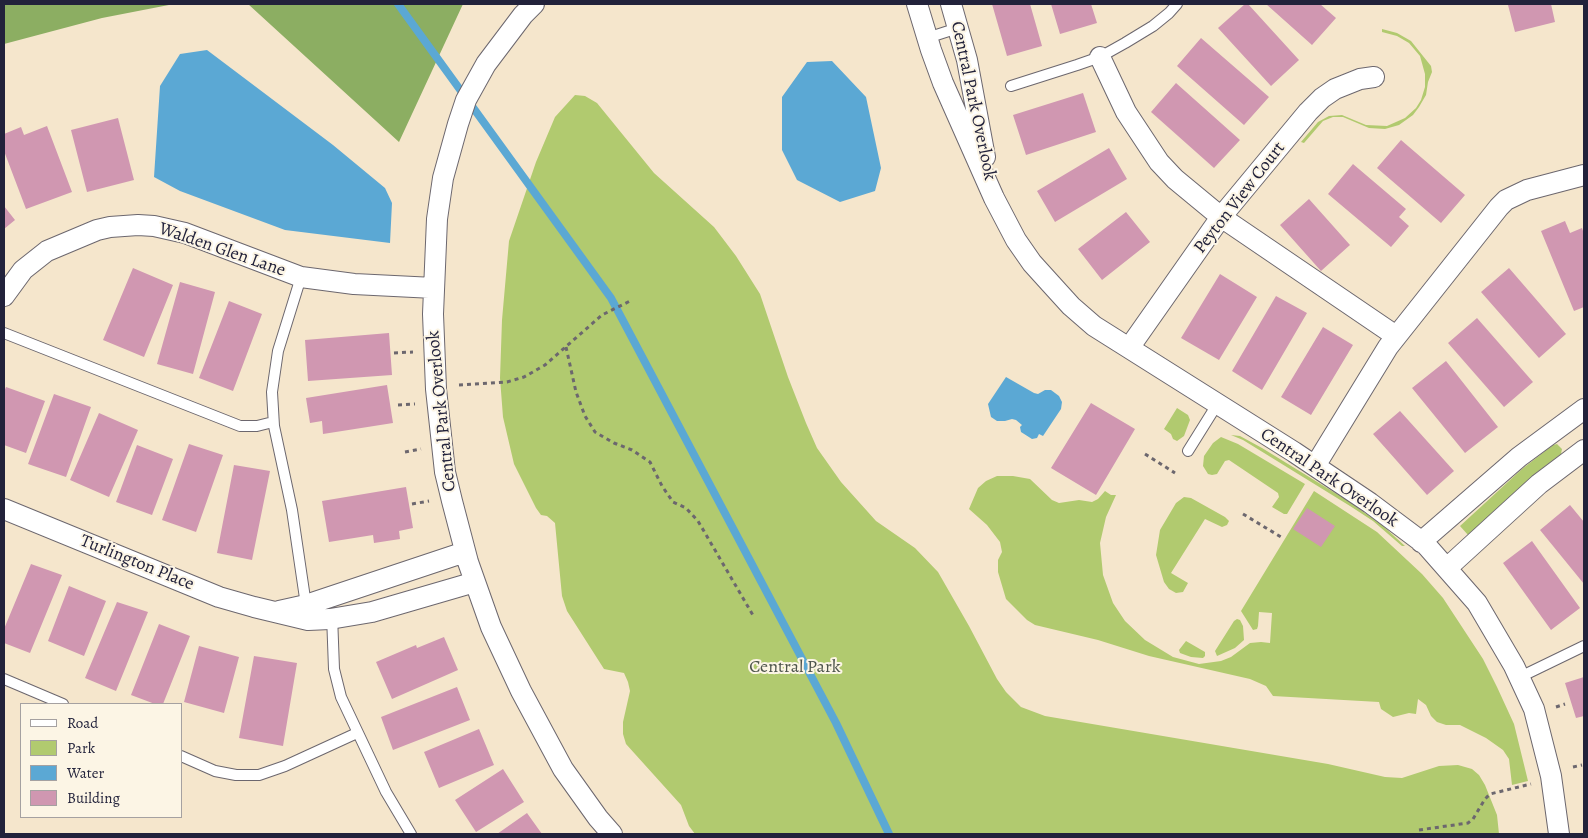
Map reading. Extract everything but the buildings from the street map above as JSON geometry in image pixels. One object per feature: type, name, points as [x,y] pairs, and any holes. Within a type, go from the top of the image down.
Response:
[{"type":"street","name":"Central Park Overlook","points":[[534,4],[518,21],[486,64],[466,100],[443,178],[439,200],[433,314],[434,351],[442,441],[445,472],[465,552],[491,626],[521,691],[563,769],[612,834]]},
{"type":"street","name":"Central Park Overlook","points":[[917,4],[942,83],[994,198],[1016,240],[1032,264],[1050,284],[1094,326],[1218,403],[1370,503],[1422,542],[1476,603],[1520,677],[1534,710],[1551,776],[1559,834]]},
{"type":"street","name":"Central Park Overlook","points":[[951,4],[967,60],[994,198]]},
{"type":"street","points":[[1100,57],[1126,112],[1159,162],[1175,179],[1221,217],[1396,336]]},
{"type":"street","name":"Peyton View Court","points":[[1129,348],[1221,217],[1308,112],[1322,98],[1346,84],[1374,76]]},
{"type":"street","points":[[1315,466],[1396,336],[1499,207],[1506,200],[1527,190],[1584,176]]},
{"type":"street","name":"Walden Glen Lane","points":[[4,296],[23,270],[47,251],[97,230],[121,226],[154,226],[170,229],[301,277],[354,284],[434,288]]},
{"type":"street","points":[[1422,542],[1519,457],[1584,409]]},
{"type":"street","points":[[1447,568],[1539,484],[1584,450]]},
{"type":"street","name":"Turlington Place","points":[[4,509],[219,597],[271,612],[307,612],[333,619]]},
{"type":"street","points":[[307,612],[331,597],[465,552]]},
{"type":"street","points":[[333,619],[372,612],[475,582]]},
{"type":"lane","points":[[1011,86],[1100,57],[1157,23],[1177,4]]},
{"type":"lane","points":[[927,38],[958,28]]},
{"type":"lane","points":[[301,277],[278,350],[272,392],[273,422],[292,510],[307,612]]},
{"type":"lane","points":[[4,333],[240,426],[257,426],[273,422]]},
{"type":"lane","points":[[1188,451],[1218,403]]},
{"type":"lane","points":[[331,597],[334,669],[341,697],[387,795],[411,834]]},
{"type":"lane","points":[[1520,677],[1584,646]]},
{"type":"lane","points":[[4,679],[60,703]]},
{"type":"lane","points":[[182,756],[216,771],[259,775],[284,766],[357,733]]},
{"type":"path","points":[[454,386],[507,382],[524,377],[545,365],[602,315],[630,301]]},
{"type":"path","points":[[566,347],[576,392],[584,416],[595,432],[614,443],[632,450],[650,462],[662,486],[673,502],[686,508],[698,520],[754,617]]},
{"type":"path","points":[[394,353],[414,352]]},
{"type":"path","points":[[398,405],[416,404]]},
{"type":"path","points":[[405,452],[422,449]]},
{"type":"path","points":[[1144,454],[1175,473]]},
{"type":"path","points":[[412,504],[432,500]]},
{"type":"path","points":[[1243,514],[1281,537]]},
{"type":"path","points":[[1568,768],[1582,765]]},
{"type":"path","points":[[1419,830],[1468,823],[1473,819],[1490,794],[1531,784]]},
{"type":"green space","points":[[4,4],[174,4],[102,18],[4,44]]},
{"type":"green space","points":[[248,4],[463,4],[399,142]]},
{"type":"green space","points":[[1382,29],[1397,33],[1411,41],[1431,66],[1432,72],[1426,95],[1419,107],[1413,115],[1399,125],[1385,129],[1369,128],[1343,117],[1333,117],[1323,121],[1304,143],[1301,142],[1318,122],[1329,116],[1342,115],[1366,125],[1387,126],[1405,118],[1416,108],[1425,87],[1425,74],[1420,56],[1409,43],[1397,36],[1382,32]]},
{"type":"green space","name":"Central Park","points":[[575,95],[585,96],[597,103],[654,173],[714,227],[736,256],[760,294],[788,377],[817,448],[841,482],[876,521],[915,548],[938,572],[997,679],[1006,692],[1021,707],[1045,716],[1328,764],[1385,777],[1402,778],[1439,766],[1458,765],[1472,769],[1479,775],[1485,785],[1497,815],[1499,834],[695,834],[689,826],[681,805],[626,744],[623,734],[623,722],[630,691],[628,682],[624,673],[604,669],[567,611],[562,596],[555,523],[547,516],[541,515],[536,508],[514,464],[503,417],[500,378],[502,320],[509,241],[536,162],[555,117]]},
{"type":"green space","points":[[1177,408],[1188,415],[1190,420],[1184,436],[1177,441],[1164,429]]},
{"type":"green space","points":[[1231,435],[1240,436],[1262,448],[1345,499],[1382,525],[1405,546],[1402,546],[1373,521],[1350,506],[1243,440]]},
{"type":"green space","points":[[1221,437],[1238,444],[1305,484],[1287,514],[1272,507],[1279,497],[1278,493],[1229,460],[1225,461],[1217,474],[1208,474],[1203,466],[1204,456],[1213,443]]},
{"type":"green space","points":[[1557,444],[1562,449],[1561,454],[1536,473],[1468,535],[1460,526],[1522,469],[1553,445]]},
{"type":"green space","points":[[997,476],[1030,479],[1052,500],[1059,503],[1079,500],[1092,502],[1098,499],[1105,491],[1111,495],[1116,495],[1106,517],[1100,543],[1103,575],[1113,603],[1125,621],[1145,640],[1173,657],[1199,664],[1221,661],[1231,657],[1250,643],[1270,643],[1272,613],[1259,612],[1257,629],[1253,630],[1241,611],[1314,491],[1377,532],[1422,574],[1443,598],[1483,659],[1497,687],[1514,724],[1528,781],[1512,785],[1509,759],[1503,750],[1486,738],[1460,725],[1446,725],[1437,722],[1431,716],[1426,705],[1418,699],[1416,714],[1409,713],[1393,717],[1381,709],[1379,702],[1273,696],[1266,686],[1250,679],[1149,656],[1098,640],[1035,625],[1027,620],[1006,599],[998,572],[998,560],[1002,552],[1000,542],[987,525],[969,509],[978,488],[986,481]]},
{"type":"green space","points":[[1184,497],[1191,498],[1229,521],[1227,525],[1222,527],[1205,519],[1171,573],[1188,583],[1183,592],[1176,593],[1169,589],[1164,582],[1156,555],[1160,530],[1176,503]]},
{"type":"green space","points":[[1237,619],[1240,620],[1243,626],[1244,640],[1235,648],[1217,656],[1215,651]]},
{"type":"green space","points":[[1186,641],[1205,652],[1205,656],[1203,658],[1191,657],[1180,653],[1179,650]]},
{"type":"water","points":[[207,50],[333,145],[385,188],[392,203],[390,243],[285,230],[180,191],[154,177],[160,86],[180,54]]},
{"type":"water","points":[[832,61],[866,97],[881,168],[875,191],[840,202],[797,180],[782,150],[782,97],[807,62]]},
{"type":"water","points":[[1006,377],[1034,393],[1038,394],[1045,390],[1051,390],[1059,396],[1062,402],[1061,409],[1043,436],[1039,434],[1037,438],[1032,439],[1021,432],[1020,427],[1022,425],[1016,420],[997,421],[991,417],[988,404]]},
{"type":"waterway","points":[[398,4],[611,298],[836,723],[889,834]]}]
